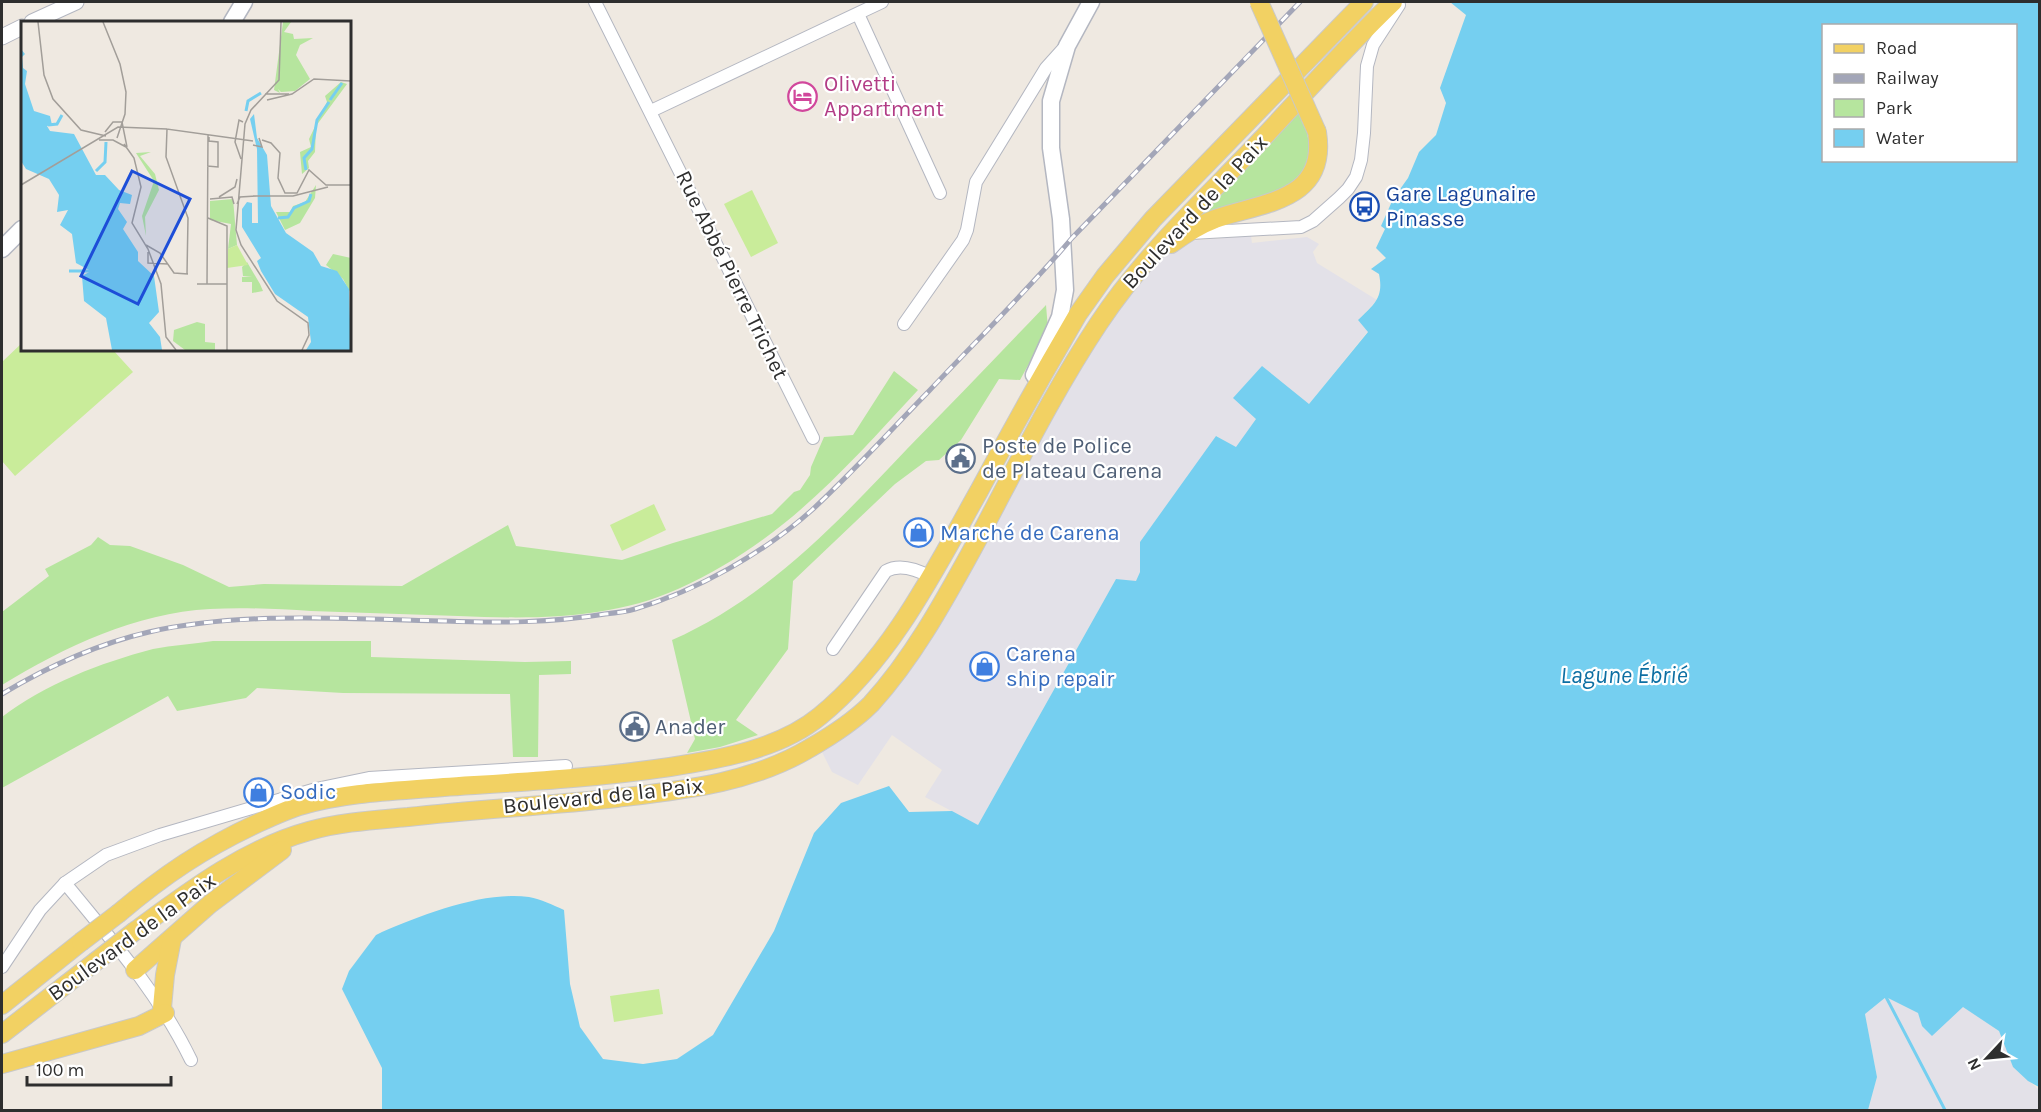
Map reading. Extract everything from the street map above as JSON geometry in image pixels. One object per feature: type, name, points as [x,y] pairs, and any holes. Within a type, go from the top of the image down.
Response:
[{"type":"main road","points":[[233,21],[244,2]]},
{"type":"main road","points":[[1027,402],[1034,376],[1060,317],[1065,290],[1061,219],[1051,148],[1051,101],[1067,46],[1091,2]]},
{"type":"main road","points":[[1146,260],[1187,233],[1213,220],[1282,199],[1302,187],[1314,170],[1319,156],[1317,132],[1259,2]]},
{"type":"main road","name":"Boulevard de la Paix","points":[[2,1005],[193,856],[227,837],[305,804],[366,794],[642,772],[698,763],[738,754],[782,738],[817,718],[852,688],[880,656],[931,577],[1078,314],[1112,268],[1153,219],[1364,2]]},
{"type":"main road","name":"Boulevard de la Paix","points":[[2,1034],[187,893],[226,868],[268,846],[309,831],[372,820],[685,790],[769,768],[807,750],[844,726],[869,706],[899,668],[939,609],[1077,358],[1122,289],[1146,260],[1355,38],[1392,2]]},
{"type":"main road","points":[[2,249],[21,230]]},
{"type":"main road","points":[[566,766],[650,761],[669,767]]},
{"type":"main road","points":[[135,970],[247,874],[309,831]]},
{"type":"main road","points":[[2,1064],[139,1026],[163,1010],[165,975],[172,939]]},
{"type":"street","points":[[34,21],[76,2]]},
{"type":"street","name":"Rue Abbé Pierre Trichet","points":[[595,2],[813,438]]},
{"type":"street","points":[[651,111],[882,2]]},
{"type":"street","points":[[1187,233],[1301,227],[1313,221],[1348,189],[1356,177],[1361,160],[1367,66],[1373,45],[1401,2]]},
{"type":"street","points":[[858,14],[940,193]]},
{"type":"street","points":[[2,37],[21,28]]},
{"type":"street","points":[[904,324],[963,240],[967,230],[973,193],[983,171],[1046,68],[1067,46]]},
{"type":"street","points":[[833,649],[890,569],[913,569],[931,577]]},
{"type":"street","points":[[2,967],[40,910],[65,883],[106,855],[160,835],[316,789],[369,778],[566,766]]},
{"type":"street","points":[[65,883],[135,970],[163,1010],[191,1060]]},
{"type":"shaded area","points":[[1251,236],[1252,243],[1307,237],[1319,244],[1313,252],[1317,263],[1377,300],[1358,320],[1368,331],[1309,404],[1256,419],[1236,448],[1217,436],[1140,542],[1140,572],[1136,582],[1116,579],[978,825],[925,797],[942,770],[892,735],[858,785],[832,772],[821,750],[852,729],[1018,480],[1083,362],[1117,307],[1154,262],[1177,246],[1188,241]]},
{"type":"shaded area","points":[[1886,997],[1918,1013],[1922,1026],[1963,1006],[1999,1031],[2013,1067],[2039,1090],[2039,1110],[1868,1110],[1877,1077],[1865,1014]]},
{"type":"green space","points":[[1298,109],[1306,128],[1311,153],[1307,167],[1292,187],[1191,221]]},
{"type":"green space","points":[[752,190],[778,243],[751,257],[724,204]]},
{"type":"green space","points":[[1046,305],[1048,329],[1020,380],[999,379],[961,440],[939,460],[926,461],[895,484],[793,581],[788,649],[736,720],[758,735],[720,747],[687,753],[695,739],[672,640],[739,603],[799,557],[854,504]]},
{"type":"green space","points":[[21,344],[21,351],[114,351],[133,372],[15,476],[2,461],[2,362]]},
{"type":"green space","points":[[894,371],[918,390],[837,476],[780,527],[749,550],[715,571],[652,599],[598,612],[542,617],[248,608],[182,612],[155,617],[102,634],[50,658],[2,685],[2,612],[49,576],[45,569],[91,545],[98,537],[110,545],[130,546],[183,565],[229,587],[264,584],[402,586],[508,525],[516,546],[622,560],[772,514],[794,492],[800,490],[810,475],[811,467],[824,437],[853,435]]},
{"type":"green space","points":[[654,504],[666,530],[622,551],[610,525]]},
{"type":"green space","points":[[213,641],[371,641],[371,657],[525,662],[571,661],[571,674],[539,675],[538,757],[513,757],[510,694],[343,693],[257,688],[246,698],[177,711],[168,696],[2,788],[2,717],[19,705],[36,694],[74,676],[113,661],[168,646]]},
{"type":"green space","points":[[659,989],[663,1014],[614,1022],[610,996]]},
{"type":"water","name":"Lagune Ébrié","points":[[1450,2],[2039,2],[2039,1087],[2028,1081],[2013,1067],[1999,1031],[1963,1007],[1932,1036],[1922,1026],[1918,1013],[1886,997],[1865,1014],[1877,1077],[1868,1110],[382,1110],[382,1068],[342,989],[349,971],[376,935],[382,932],[435,911],[493,897],[529,897],[551,904],[564,910],[570,984],[580,1027],[603,1059],[643,1064],[677,1059],[713,1035],[774,931],[814,833],[841,803],[889,786],[909,812],[952,811],[978,825],[1116,579],[1136,581],[1140,572],[1140,542],[1216,436],[1236,447],[1256,419],[1233,398],[1262,366],[1309,404],[1368,332],[1358,320],[1373,305],[1379,295],[1379,274],[1371,269],[1386,258],[1376,248],[1385,229],[1381,226],[1393,199],[1408,178],[1419,152],[1436,135],[1446,103],[1440,88],[1466,15]]},
{"type":"waterway","points":[[1885,995],[1945,1110]]},
{"type":"railway","points":[[2,694],[55,666],[110,643],[184,625],[296,618],[485,622],[565,619],[635,609],[682,592],[728,569],[793,526],[842,481],[1300,2]]},
{"type":"place","name":"Olivetti Appartment","points":[[803,97]]},
{"type":"place","name":"Gare Lagunaire Pinasse","points":[[1365,207]]},
{"type":"place","name":"Poste de Police de Plateau Carena","points":[[961,459]]},
{"type":"place","name":"Marché de Carena","points":[[919,533]]},
{"type":"place","name":"Carena ship repair","points":[[985,667]]},
{"type":"place","name":"Anader","points":[[634,727]]},
{"type":"place","name":"Sodic","points":[[259,792]]}]
